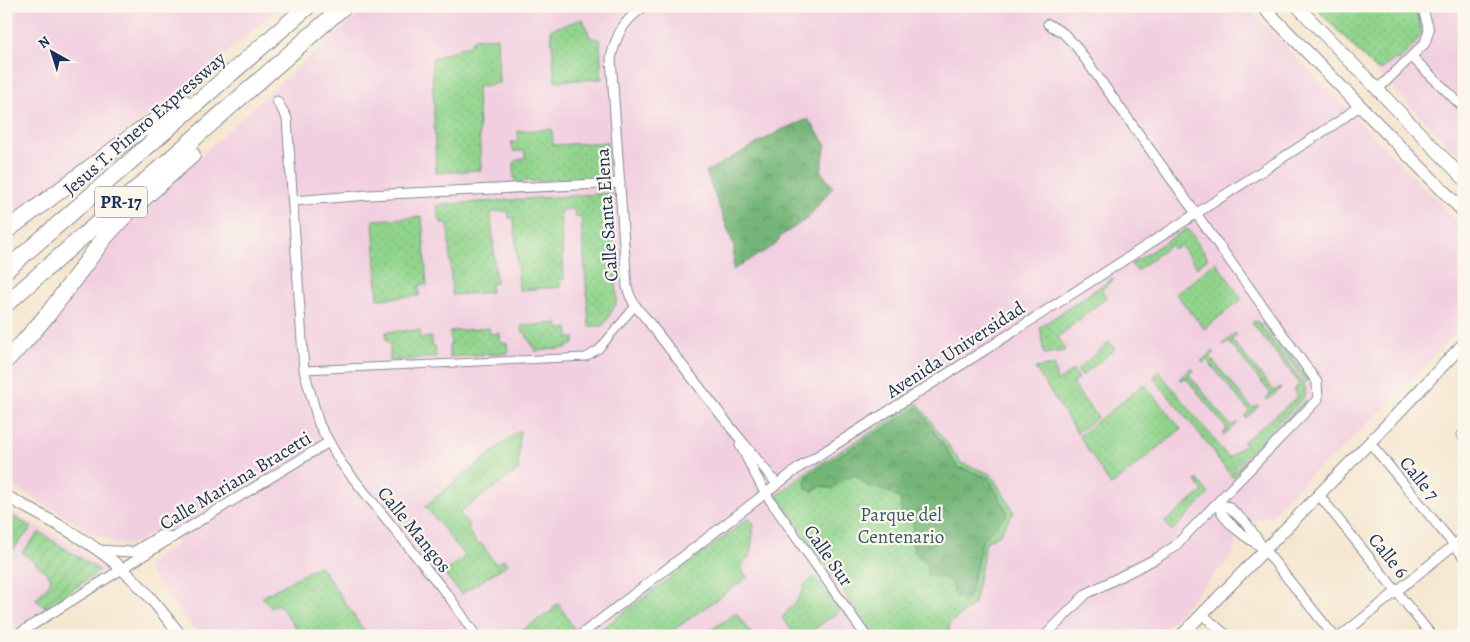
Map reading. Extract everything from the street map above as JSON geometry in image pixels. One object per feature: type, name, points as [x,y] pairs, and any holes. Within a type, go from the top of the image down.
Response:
[{"type":"highway","name":"Jesus T. Pinero Expressway","points":[[6,270],[308,6]]},
{"type":"highway","name":"PR-17","points":[[6,304],[344,6]]},
{"type":"highway","points":[[6,231],[139,131],[221,82]]},
{"type":"highway","points":[[6,360],[49,313],[105,237],[128,212],[193,153],[236,100]]},
{"type":"main road","points":[[1262,6],[1464,212]]},
{"type":"main road","points":[[1297,6],[1464,179]]},
{"type":"street","name":"Calle Santa Elena","points":[[644,6],[630,16],[622,26],[611,58],[627,287],[635,306],[777,484]]},
{"type":"street","points":[[1378,89],[1425,43],[1429,30],[1422,6]]},
{"type":"street","points":[[1045,636],[1086,594],[1157,558],[1175,546],[1318,399],[1317,382],[1075,46],[1063,33],[1048,24]]},
{"type":"street","points":[[1412,57],[1464,108]]},
{"type":"street","name":"Calle Mariana Bracetti","points":[[15,636],[329,442],[319,424],[304,370],[287,118],[277,101]]},
{"type":"street","name":"Avenida Universidad","points":[[578,636],[800,467],[1341,120],[1360,105]]},
{"type":"street","points":[[293,201],[368,195],[620,183]]},
{"type":"street","points":[[304,370],[586,357],[599,349],[635,306]]},
{"type":"street","points":[[1180,636],[1264,549],[1320,495],[1464,343]]},
{"type":"street","name":"Calle Santa Elena","points":[[732,429],[765,493]]},
{"type":"street","name":"Calle Mangos","points":[[329,442],[341,463],[450,598],[476,636]]},
{"type":"street","name":"Calle 7","points":[[1370,443],[1464,558]]},
{"type":"street","name":"Calle Sur","points":[[765,493],[866,636]]},
{"type":"street","name":"Calle 6","points":[[1320,495],[1432,636]]},
{"type":"street","points":[[6,496],[98,550],[122,569],[146,592],[181,636]]},
{"type":"street","points":[[1217,503],[1221,515],[1264,549],[1334,636]]},
{"type":"street","points":[[98,550],[133,552],[161,535],[173,537]]},
{"type":"street","points":[[1341,636],[1464,537]]},
{"type":"street","points":[[1202,614],[1227,636]]},
{"type":"shaded area","points":[[6,6],[276,6],[278,8],[205,71],[6,222]]},
{"type":"shaded area","points":[[369,6],[1246,6],[1464,228],[1464,324],[1382,410],[1342,449],[1313,472],[1270,517],[1267,515],[1258,521],[1252,519],[1234,537],[1237,542],[1232,556],[1157,636],[198,636],[150,572],[147,565],[178,543],[165,527],[154,531],[136,542],[129,544],[115,543],[99,536],[6,482],[6,365],[107,242],[284,79]]},
{"type":"shaded area","points":[[1314,6],[1464,6],[1464,161],[1387,82]]},
{"type":"shaded area","points":[[6,508],[79,550],[105,570],[6,633]]},
{"type":"green space","points":[[1314,6],[1416,6],[1420,25],[1419,37],[1398,61],[1395,59],[1381,70],[1375,69]]},
{"type":"green space","points":[[583,19],[590,37],[600,40],[602,79],[555,81],[551,29]]},
{"type":"green space","points":[[497,37],[499,83],[477,87],[481,170],[436,173],[432,59],[471,44],[473,39]]},
{"type":"green space","points":[[808,119],[826,144],[821,172],[833,187],[808,218],[781,236],[775,245],[733,270],[734,246],[706,172],[783,129]]},
{"type":"green space","points":[[552,129],[553,145],[607,142],[608,173],[604,173],[604,178],[516,182],[514,163],[525,158],[525,151],[513,151],[511,142],[518,142],[518,131]]},
{"type":"green space","points":[[611,193],[617,299],[603,326],[589,326],[581,216],[575,216],[574,209],[560,210],[564,279],[560,279],[560,287],[519,290],[514,218],[509,218],[508,211],[491,212],[496,283],[491,284],[491,292],[452,295],[448,223],[441,223],[441,219],[438,219],[437,205]]},
{"type":"green space","points":[[422,217],[427,285],[419,285],[419,296],[378,299],[373,220]]},
{"type":"green space","points":[[1186,229],[1189,230],[1208,258],[1197,267],[1180,245],[1174,249],[1170,245],[1137,271],[1131,264]]},
{"type":"green space","points":[[1216,262],[1242,299],[1204,329],[1176,294]]},
{"type":"green space","points":[[1113,278],[1101,290],[1107,297],[1058,337],[1065,348],[1064,351],[1044,354],[1040,327]]},
{"type":"green space","points":[[1266,321],[1309,380],[1306,382],[1262,323]]},
{"type":"green space","points":[[1258,322],[1304,384],[1306,391],[1303,398],[1229,473],[1153,377],[1160,373],[1229,458],[1245,444],[1243,442],[1298,397],[1293,390],[1300,384],[1252,323]]},
{"type":"green space","points":[[558,323],[559,329],[568,328],[569,338],[575,338],[573,345],[567,345],[568,348],[535,351],[529,338],[527,338],[526,332],[522,332],[521,326]]},
{"type":"green space","points":[[489,328],[490,334],[500,333],[501,343],[507,343],[508,353],[449,357],[449,345],[451,345],[450,331]]},
{"type":"green space","points":[[420,330],[420,338],[432,337],[432,346],[435,346],[436,357],[390,361],[390,344],[386,341],[386,332]]},
{"type":"green space","points":[[1235,333],[1237,335],[1232,340],[1274,391],[1281,388],[1268,400],[1266,398],[1271,394],[1229,342],[1223,344]]},
{"type":"green space","points":[[1109,342],[1115,349],[1082,376],[1077,370]]},
{"type":"green space","points":[[1213,351],[1215,353],[1210,357],[1252,408],[1259,406],[1246,418],[1244,416],[1249,411],[1207,360],[1203,363],[1201,361]]},
{"type":"green space","points":[[1054,365],[1057,382],[1073,370],[1079,378],[1072,384],[1098,417],[1077,433],[1035,368]]},
{"type":"green space","points":[[1191,368],[1194,370],[1189,375],[1231,426],[1238,423],[1224,435],[1227,429],[1186,378],[1179,379]]},
{"type":"green space","points":[[1144,384],[1181,429],[1111,486],[1079,436]]},
{"type":"green space","points":[[1305,400],[1307,402],[1233,478],[1230,475]]},
{"type":"green space","name":"Parque del Centenario","points":[[918,403],[961,463],[991,474],[1014,512],[1000,534],[986,542],[974,604],[949,624],[949,629],[954,636],[874,636],[777,496],[805,473]]},
{"type":"green space","points":[[918,407],[958,467],[988,477],[1008,513],[983,539],[968,599],[955,596],[950,581],[941,577],[927,575],[927,563],[920,558],[914,549],[913,523],[904,521],[900,498],[879,488],[867,486],[856,475],[844,478],[833,489],[821,486],[813,491],[806,489],[805,480],[809,474]]},
{"type":"green space","points":[[520,430],[518,471],[459,512],[469,525],[468,530],[478,545],[481,543],[496,564],[505,559],[508,564],[461,594],[444,573],[465,556],[425,506]]},
{"type":"green space","points":[[1198,479],[1209,494],[1172,531],[1165,522],[1203,491],[1196,481]]},
{"type":"green space","points":[[6,513],[32,527],[6,558]]},
{"type":"green space","points":[[749,518],[754,524],[750,557],[742,566],[743,572],[748,577],[665,636],[600,636],[598,632]]},
{"type":"green space","points":[[39,532],[99,570],[95,575],[46,607],[35,600],[50,583],[51,577],[22,552]]},
{"type":"green space","points":[[320,565],[366,636],[302,636],[278,604],[271,608],[262,597]]},
{"type":"green space","points":[[815,577],[840,611],[804,636],[796,636],[782,618],[798,599],[804,585]]},
{"type":"green space","points":[[559,604],[574,629],[564,636],[514,636],[554,609],[553,607]]},
{"type":"green space","points":[[736,613],[753,636],[704,636],[704,635]]}]
